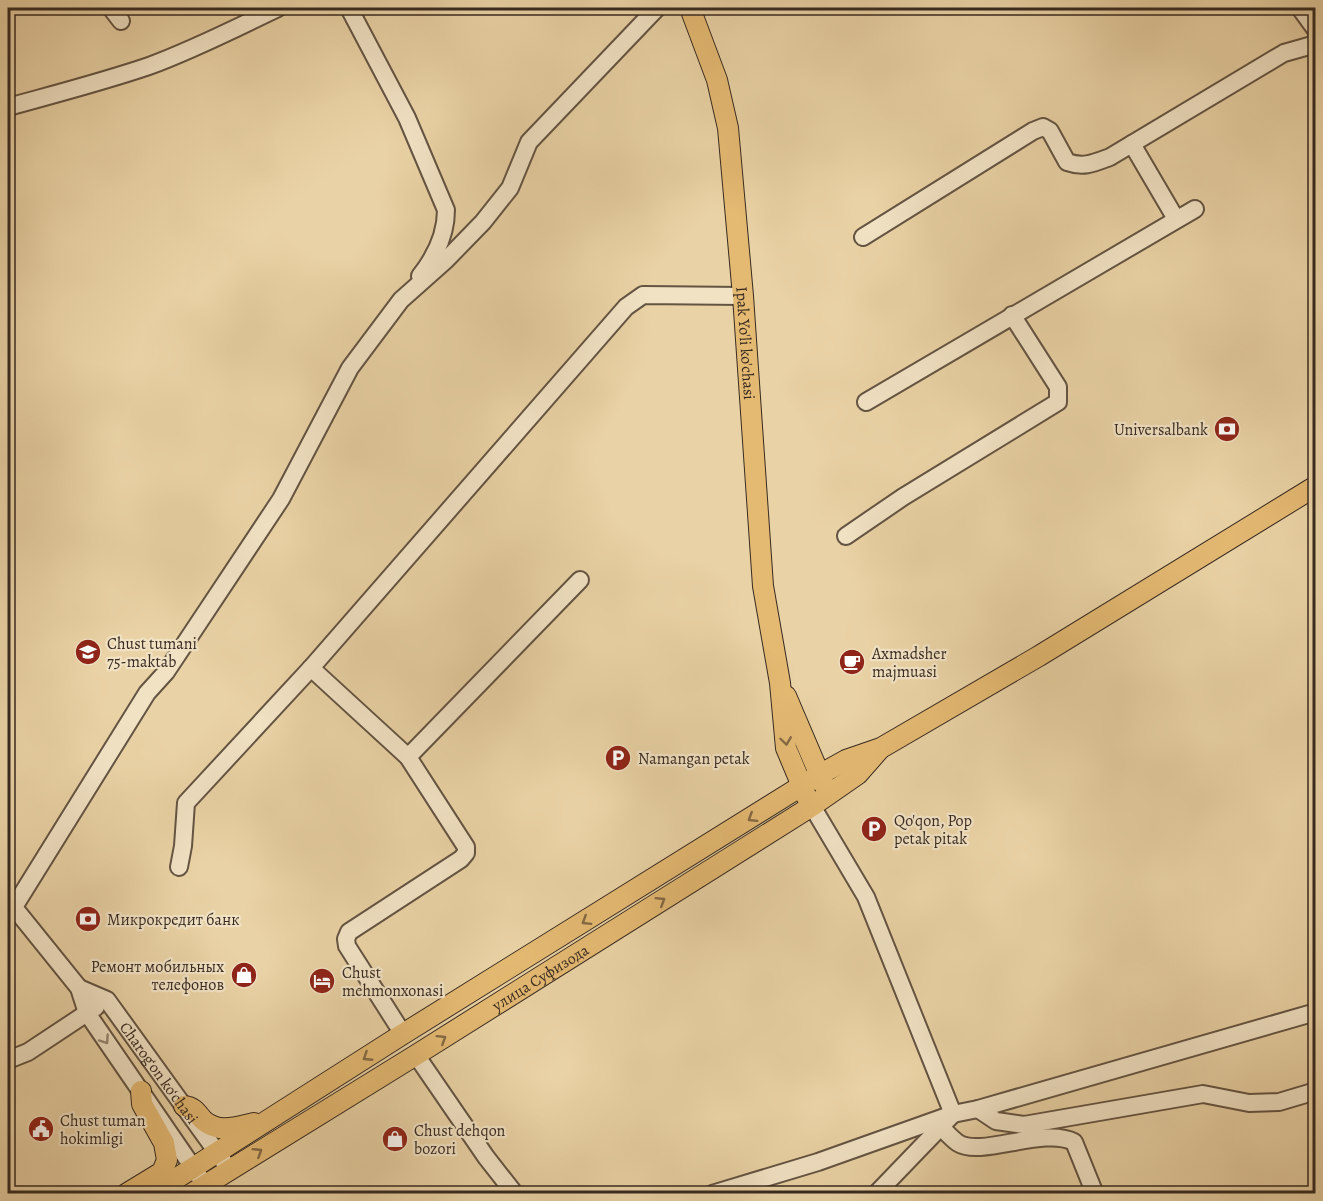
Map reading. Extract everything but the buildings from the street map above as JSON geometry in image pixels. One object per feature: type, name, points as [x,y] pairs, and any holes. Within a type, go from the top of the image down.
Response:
[{"type":"main road","name":"Ipak Yo'li ko'chasi","points":[[696,10],[717,80],[728,128],[743,296],[763,586],[780,683],[786,748],[801,787],[812,806]]},
{"type":"main road","points":[[881,748],[1039,656],[1316,486]]},
{"type":"main road","name":"Ipak Yo'li ko'chasi","points":[[780,683],[819,776],[830,794]]},
{"type":"main road","name":"улица Суфизода","points":[[196,1182],[218,1152],[262,1123],[819,776],[846,760],[881,748]]},
{"type":"main road","name":"улица Суфизода","points":[[152,1194],[229,1170],[812,806],[858,774],[881,748]]},
{"type":"main road","points":[[126,1194],[162,1172],[167,1160],[164,1143],[142,1104],[141,1091]]},
{"type":"main road","points":[[184,1106],[195,1110],[212,1126],[222,1130],[255,1122],[262,1123]]},
{"type":"street","points":[[8,107],[95,84],[151,65],[278,8]]},
{"type":"street","points":[[11,903],[147,693],[166,672],[281,499],[350,368],[426,267],[441,238],[446,221],[446,210],[408,118],[349,8]]},
{"type":"street","points":[[401,300],[446,260],[483,222],[510,188],[529,142],[657,8]]},
{"type":"street","points":[[1300,8],[1316,30]]},
{"type":"street","points":[[863,237],[1033,131],[1043,127],[1050,131],[1067,162],[1087,166],[1110,157],[1284,53],[1316,44]]},
{"type":"street","points":[[1132,144],[1176,219]]},
{"type":"street","points":[[866,402],[1195,209]]},
{"type":"street","points":[[179,867],[186,803],[311,668],[626,307],[643,295],[743,296]]},
{"type":"street","points":[[846,536],[903,497],[1058,402],[1058,387],[1011,315]]},
{"type":"street","points":[[408,757],[580,580]]},
{"type":"street","points":[[311,668],[408,757],[466,848],[466,853],[461,859],[349,933],[346,939],[347,946],[403,1034]]},
{"type":"street","points":[[812,806],[866,897],[953,1114]]},
{"type":"street","name":"Charog‘on ko‘chasi","points":[[11,903],[79,988],[87,1013],[141,1091],[196,1182]]},
{"type":"street","name":"Charog‘on ko‘chasi","points":[[79,988],[107,1000],[229,1170]]},
{"type":"street","points":[[8,1060],[28,1052],[107,1000]]},
{"type":"street","points":[[712,1194],[818,1162],[953,1114],[978,1109],[1316,1012]]},
{"type":"street","points":[[416,1055],[486,1157],[515,1194]]},
{"type":"street","points":[[978,1109],[996,1121],[1024,1125],[1203,1094],[1249,1103],[1279,1102],[1316,1091]]},
{"type":"street","points":[[876,1194],[953,1114]]},
{"type":"street","points":[[941,1127],[958,1143],[972,1148],[1021,1140],[1065,1137],[1074,1142],[1095,1194]]},
{"type":"place","name":"Universalbank","points":[[1227,429]]},
{"type":"place","name":"Chust tumani 75-maktab","points":[[88,652]]},
{"type":"place","name":"Axmadsher majmuasi","points":[[852,662]]},
{"type":"place","name":"Namangan petak","points":[[618,758]]},
{"type":"place","name":"Qo'qon, Pop petak pitak","points":[[874,829]]},
{"type":"place","name":"Микрокредит банк","points":[[88,919]]},
{"type":"place","name":"Ремонт мобильных телефонов","points":[[244,975]]},
{"type":"place","name":"Chust mehmonxonasi","points":[[322,981]]},
{"type":"place","name":"Chust tuman hokimligi","points":[[41,1129]]},
{"type":"place","name":"Chust dehqon bozori","points":[[395,1139]]}]
